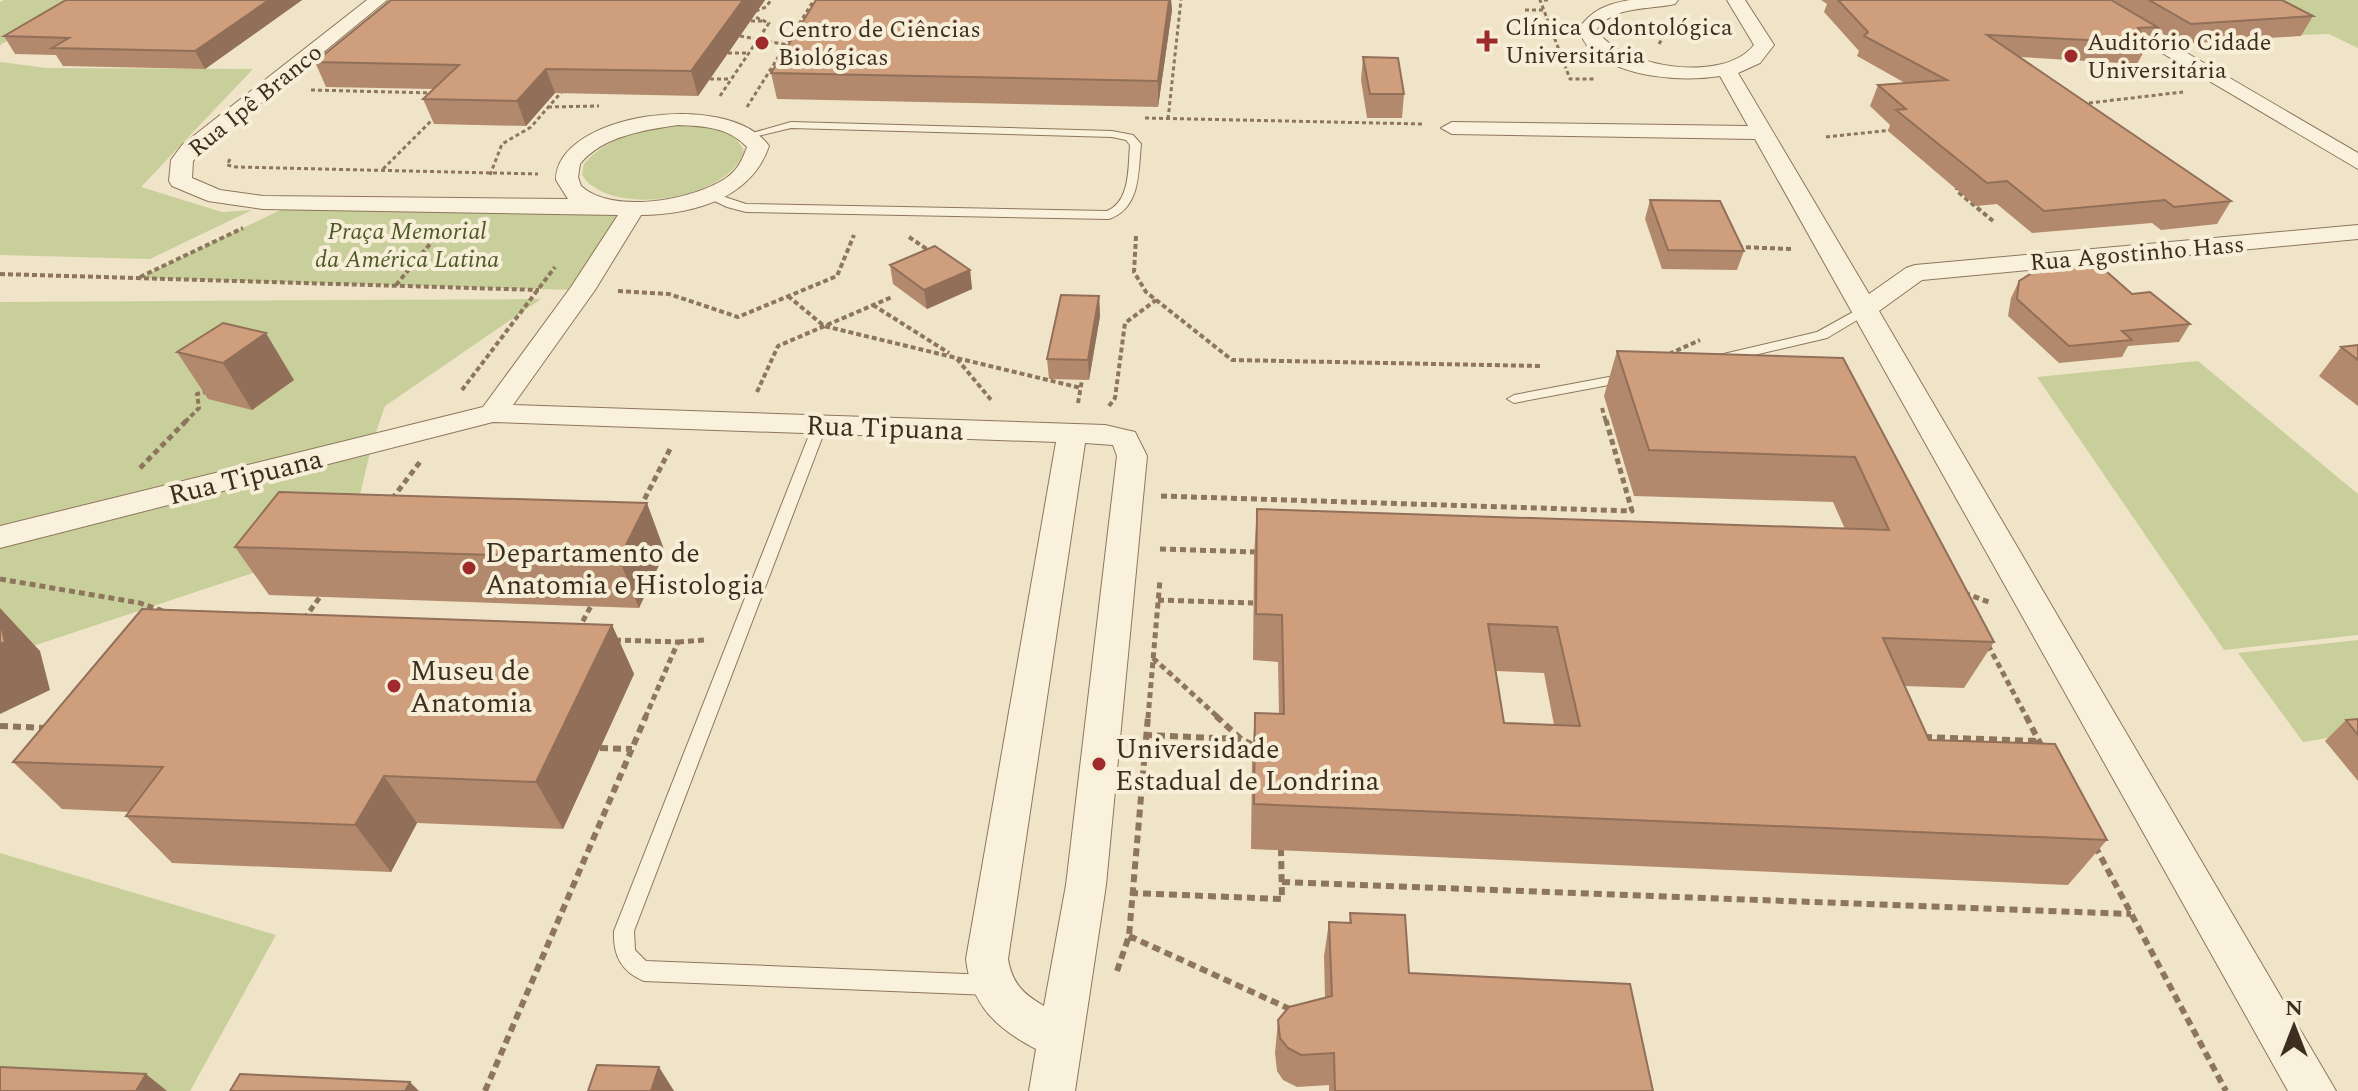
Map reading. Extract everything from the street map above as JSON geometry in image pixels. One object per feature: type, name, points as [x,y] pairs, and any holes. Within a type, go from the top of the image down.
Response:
[{"type":"street","name":"Rua Ipê Branco","points":[[378,0],[190,150],[182,160],[180,181],[192,190],[236,199],[456,214],[602,205],[633,209],[665,206],[710,195],[747,174],[758,160],[758,146],[750,135]]},
{"type":"street","points":[[1669,0],[1604,13],[1591,20],[1587,30],[1589,39],[1598,48],[1634,66],[1680,73],[1726,69],[1750,61],[1762,53],[1764,45],[1736,0]]},
{"type":"street","points":[[1751,23],[1761,0]]},
{"type":"street","points":[[2102,9],[2358,162]]},
{"type":"street","points":[[1726,69],[2313,1091]]},
{"type":"street","points":[[602,205],[580,197],[568,185],[567,174],[575,156],[593,142],[647,123],[706,120],[731,125],[750,135]]},
{"type":"street","points":[[1444,126],[1762,133]]},
{"type":"street","points":[[493,413],[582,290],[633,209]]},
{"type":"street","name":"Rua Agostinho Hass","points":[[1864,310],[1915,273],[2358,232]]},
{"type":"street","name":"Rua Tipuana","points":[[0,537],[493,413],[994,431],[1074,422],[1129,443],[1132,456],[1086,885],[1052,1091]]},
{"type":"street","points":[[1060,1038],[1020,1017],[1004,1004],[992,985],[987,959],[1074,422]]},
{"type":"lane","points":[[710,195],[746,208],[1109,215],[1120,212],[1127,203],[1136,144],[1129,137],[1112,134],[791,125],[750,135]]},
{"type":"lane","points":[[1705,363],[1822,335],[1864,310]]},
{"type":"lane","points":[[1514,399],[1650,374]]},
{"type":"lane","points":[[820,425],[624,931],[624,953],[644,971],[992,985]]},
{"type":"path","points":[[719,98],[769,23],[748,14],[766,7],[771,0]]},
{"type":"path","points":[[746,108],[814,0]]},
{"type":"path","points":[[1181,0],[1168,119],[1444,126]]},
{"type":"path","points":[[1525,10],[1543,10]]},
{"type":"path","points":[[803,17],[814,17]]},
{"type":"path","points":[[733,20],[764,21]]},
{"type":"path","points":[[1655,50],[1667,31],[1660,21]]},
{"type":"path","points":[[740,36],[760,36],[778,45],[800,47]]},
{"type":"path","points":[[728,53],[749,53]]},
{"type":"path","points":[[710,79],[731,79]]},
{"type":"path","points":[[764,80],[776,80]]},
{"type":"path","points":[[396,285],[492,173],[502,144],[531,127],[568,85]]},
{"type":"path","points":[[303,89],[443,93]]},
{"type":"path","points":[[2089,103],[2189,91]]},
{"type":"path","points":[[548,107],[602,106]]},
{"type":"path","points":[[382,170],[436,115]]},
{"type":"path","points":[[1826,137],[1899,129]]},
{"type":"path","points":[[230,159],[227,165],[236,167],[567,174]]},
{"type":"path","points":[[1970,182],[1956,183],[1957,191],[1993,221]]},
{"type":"path","points":[[139,278],[250,225]]},
{"type":"path","points":[[606,291],[669,294],[738,317],[837,276],[854,235]]},
{"type":"path","points":[[1128,494],[1632,511],[1589,367],[1232,360],[1156,300],[1131,272],[1136,236]]},
{"type":"path","points":[[909,237],[933,254]]},
{"type":"path","points":[[1726,247],[1793,249]]},
{"type":"path","points":[[460,392],[560,260]]},
{"type":"path","points":[[0,274],[548,290]]},
{"type":"path","points":[[788,296],[824,326],[1081,388]]},
{"type":"path","points":[[744,422],[778,346],[892,297]]},
{"type":"path","points":[[1104,409],[1115,398],[1125,323],[1156,300]]},
{"type":"path","points":[[873,305],[955,357],[999,409],[994,431]]},
{"type":"path","points":[[1074,422],[1082,380]]},
{"type":"path","points":[[147,474],[132,477],[199,408],[197,394],[219,388]]},
{"type":"path","points":[[639,510],[685,420]]},
{"type":"path","points":[[388,504],[426,454]]},
{"type":"path","points":[[1123,548],[1274,553]]},
{"type":"path","points":[[0,579],[140,603],[171,611],[175,618]]},
{"type":"path","points":[[1966,604],[1959,592],[2041,619]]},
{"type":"path","points":[[298,629],[320,597]]},
{"type":"path","points":[[1117,598],[1253,603]]},
{"type":"path","points":[[574,639],[591,606]]},
{"type":"path","points":[[485,1091],[678,642],[604,639]]},
{"type":"path","points":[[1986,643],[2046,755]]},
{"type":"path","points":[[1153,658],[1241,739],[1267,752]]},
{"type":"path","points":[[0,726],[63,728]]},
{"type":"path","points":[[1103,733],[1241,739]]},
{"type":"path","points":[[1911,736],[2039,741]]},
{"type":"path","points":[[600,748],[632,749]]},
{"type":"path","points":[[2089,835],[2226,1091]]},
{"type":"path","points":[[1123,892],[1282,899],[1281,850]]},
{"type":"path","points":[[1282,882],[2131,914]]},
{"type":"path","points":[[1129,936],[1308,1017]]},
{"type":"green space","points":[[79,0],[0,45],[0,2]]},
{"type":"green space","points":[[2260,0],[2358,0],[2358,48],[2329,34],[2302,35],[2243,4]]},
{"type":"green space","points":[[0,62],[47,68],[253,69],[141,187],[222,212],[252,210],[150,259],[0,255]]},
{"type":"green space","points":[[674,125],[704,126],[723,131],[739,142],[744,151],[734,168],[717,182],[668,198],[642,200],[617,197],[596,189],[582,175],[584,164],[614,141],[637,132]]},
{"type":"green space","name":"Praça Memorial da América Latina","points":[[297,202],[629,213],[576,290],[139,278]]},
{"type":"green space","points":[[541,299],[385,406],[372,444],[349,541],[30,647],[0,695],[0,302]]},
{"type":"green space","points":[[2198,361],[2358,494],[2358,635],[2224,650],[2037,377]]},
{"type":"green space","points":[[2358,640],[2358,733],[2303,742],[2238,653]]},
{"type":"green space","points":[[0,853],[276,935],[190,1091],[0,1091]]},
{"type":"building","points":[[66,0],[269,0],[195,51],[52,48],[69,38],[4,36]]},
{"type":"building","points":[[391,0],[743,0],[691,71],[546,69],[517,101],[423,99],[459,65],[315,62]]},
{"type":"building","points":[[816,0],[1169,0],[1158,81],[771,73]]},
{"type":"building","points":[[1838,0],[2111,0],[2157,27],[2138,28],[2147,43],[1987,35],[2231,201],[2174,207],[2165,200],[2044,211],[2007,181],[1987,183],[1896,110],[1906,109],[1878,85],[1947,80],[1864,36],[1868,32]]},
{"type":"building","points":[[2149,0],[2282,0],[2313,16],[2191,24]]},
{"type":"building","points":[[1363,57],[1398,58],[1404,94],[1370,94]]},
{"type":"building","points":[[1650,200],[1720,201],[1744,251],[1668,250]]},
{"type":"building","points":[[935,246],[970,270],[924,290],[890,265]]},
{"type":"building","points":[[2098,264],[2132,294],[2150,292],[2190,324],[2122,331],[2132,340],[2069,346],[2017,299],[2019,281],[2040,268]]},
{"type":"building","points":[[1061,295],[1099,296],[1088,360],[1047,359]]},
{"type":"building","points":[[223,323],[266,333],[223,363],[177,352]]},
{"type":"building","points":[[2358,345],[2358,360],[2341,347]]},
{"type":"building","points":[[1617,351],[1843,358],[1994,642],[1883,638],[1929,740],[2055,744],[2107,840],[1254,804],[1255,713],[1284,714],[1282,615],[1256,614],[1257,509],[1889,530],[1855,457],[1649,450]],"holes":[[[1488,624],[1557,627],[1580,726],[1504,723]]]},
{"type":"building","points":[[279,492],[647,503],[619,559],[235,547]]},
{"type":"building","points":[[142,609],[612,625],[536,782],[384,776],[355,825],[126,816],[163,767],[13,762]]},
{"type":"building","points":[[0,621],[5,642],[0,644]]},
{"type":"building","points":[[2358,719],[2358,735],[2346,720]]},
{"type":"building","points":[[1350,913],[1405,915],[1409,973],[1630,984],[1653,1091],[1335,1091],[1334,1053],[1301,1055],[1288,1048],[1280,1038],[1278,1020],[1289,1007],[1332,996],[1329,922],[1351,923]]},
{"type":"building","points":[[597,1065],[659,1067],[651,1091],[588,1091]]},
{"type":"building","points":[[0,1067],[146,1074],[136,1091],[0,1091]]},
{"type":"building","points":[[240,1074],[410,1082],[405,1091],[230,1091]]},
{"type":"place","name":"Clínica Odontológica Universitária","points":[[1487,41]]},
{"type":"place","name":"Centro de Ciências Biológicas","points":[[762,43]]},
{"type":"place","name":"Auditório Cidade Universitária","points":[[2071,56]]},
{"type":"place","name":"Departamento de Anatomia e Histologia","points":[[469,568]]},
{"type":"place","name":"Museu de Anatomia","points":[[394,686]]},
{"type":"place","name":"Universidade Estadual de Londrina","points":[[1099,764]]}]
